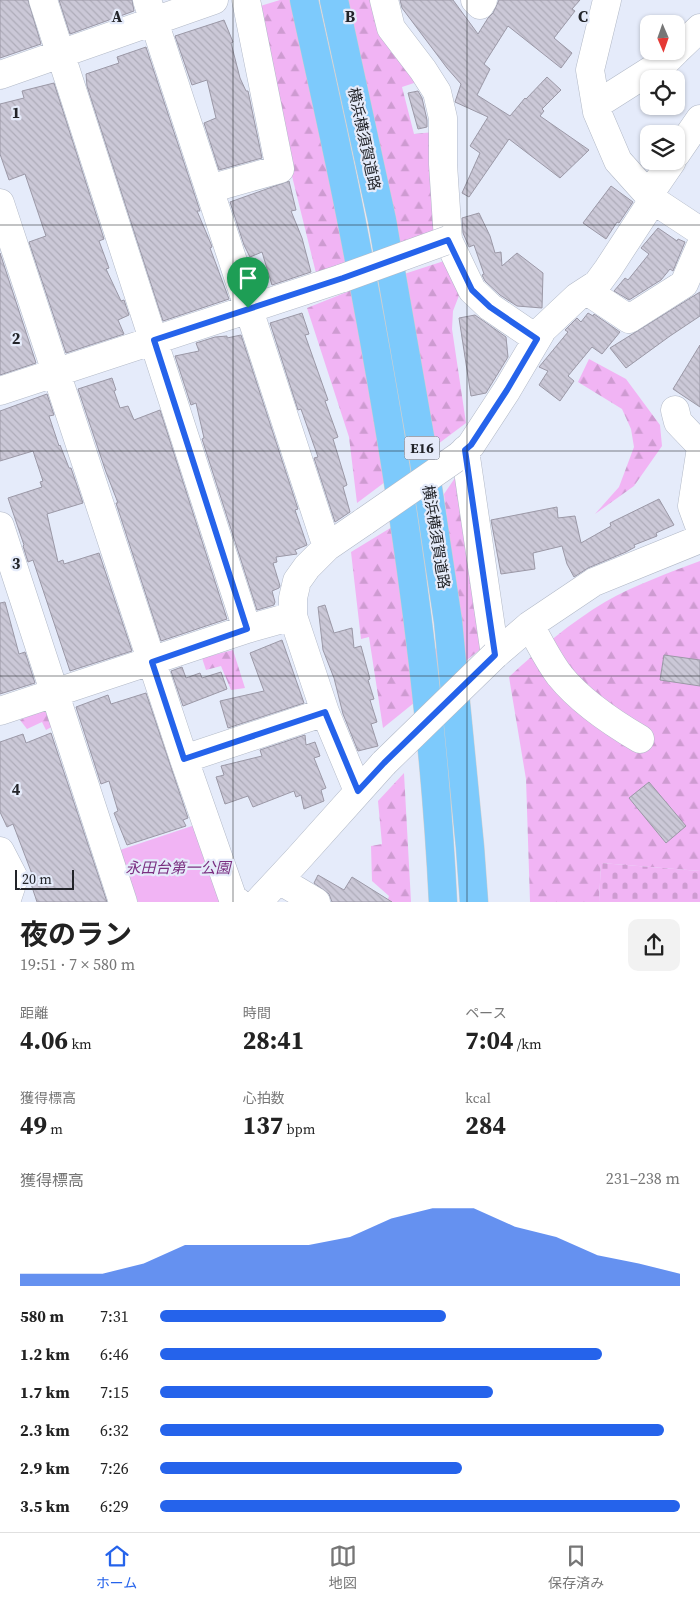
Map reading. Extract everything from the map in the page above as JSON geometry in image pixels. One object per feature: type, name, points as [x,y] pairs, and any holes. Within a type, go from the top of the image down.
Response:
[{"type":"highway","name":"横浜横須賀道路","points":[[304,0],[354,233],[397,479],[420,633],[444,902]]},
{"type":"highway","name":"横浜横須賀道路","points":[[334,0],[382,220],[422,448],[448,621],[470,837],[474,902]]},
{"type":"street","points":[[44,0],[247,629]]},
{"type":"street","points":[[0,75],[61,54],[151,11],[214,0]]},
{"type":"street","points":[[209,189],[280,169],[246,0]]},
{"type":"street","points":[[384,0],[391,28],[437,92],[443,118],[443,164],[448,240],[472,290],[490,307],[537,339]]},
{"type":"street","points":[[474,0],[480,5],[483,0]]},
{"type":"street","points":[[608,0],[590,70],[597,112],[618,161],[650,198],[700,230]]},
{"type":"street","points":[[151,11],[327,548]]},
{"type":"street","points":[[685,42],[700,28]]},
{"type":"street","points":[[596,105],[667,60]]},
{"type":"street","points":[[685,141],[700,119]]},
{"type":"street","points":[[358,791],[325,712],[294,616],[293,598],[297,581],[307,567],[327,548],[471,445],[507,390],[543,329],[577,297],[597,284],[608,269],[667,170]]},
{"type":"street","points":[[0,202],[184,759],[233,899],[238,902]]},
{"type":"street","points":[[0,391],[343,278],[448,240]]},
{"type":"street","points":[[586,290],[630,319],[684,284],[700,247]]},
{"type":"street","points":[[675,410],[678,422],[700,444]]},
{"type":"street","points":[[462,453],[495,655]]},
{"type":"street","points":[[700,454],[692,506],[700,528]]},
{"type":"street","points":[[0,526],[123,902]]},
{"type":"street","points":[[258,902],[384,763],[495,655],[530,625],[594,582],[700,539]]},
{"type":"street","points":[[0,711],[247,629],[294,616]]},
{"type":"street","points":[[530,625],[561,676],[584,700],[614,723],[640,739]]},
{"type":"street","points":[[184,759],[325,712]]},
{"type":"street","points":[[0,851],[14,878],[6,902]]},
{"type":"street","points":[[279,880],[316,902]]},
{"type":"green space","points":[[280,0],[294,0],[346,262],[316,273],[292,176],[257,7]]},
{"type":"green space","points":[[347,0],[376,0],[391,52],[410,70],[417,82],[402,87],[414,134],[434,132],[437,232],[397,248]]},
{"type":"green space","points":[[447,260],[460,293],[453,311],[452,329],[466,423],[434,447],[398,276]]},
{"type":"green space","points":[[352,290],[385,482],[357,503],[349,437],[307,308]]},
{"type":"green space","points":[[589,359],[626,379],[660,425],[662,446],[634,486],[595,514],[619,487],[634,447],[631,429],[622,409],[578,382]]},
{"type":"green space","points":[[457,475],[488,643],[383,728],[369,637],[361,639],[351,552],[392,527],[415,659],[460,637],[444,494]]},
{"type":"green space","points":[[700,561],[700,871],[601,863],[599,902],[530,902],[526,779],[509,677],[555,637],[605,602],[640,585]]},
{"type":"green space","points":[[233,650],[245,688],[231,690],[221,666],[206,670],[202,658]]},
{"type":"green space","points":[[48,708],[57,724],[46,730],[42,722],[27,729],[20,720]]},
{"type":"green space","points":[[404,773],[411,902],[387,902],[389,896],[372,881],[371,846],[382,844],[378,801]]},
{"type":"green space","name":"永田台第一公園","points":[[201,823],[225,902],[138,902],[120,850]]},
{"type":"green space","points":[[601,863],[700,871],[700,902],[599,902]]},
{"type":"building","points":[[0,0],[28,0],[41,44],[0,58]]},
{"type":"building","points":[[59,0],[132,0],[134,11],[70,34]]},
{"type":"building","points":[[400,0],[453,0],[478,34],[493,13],[499,0],[580,0],[572,9],[575,11],[554,38],[572,53],[561,68],[508,26],[484,64],[490,69],[477,95],[510,116],[525,98],[547,77],[561,90],[542,109],[544,111],[540,116],[589,150],[560,178],[509,139],[469,197],[462,193],[480,153],[470,146],[488,117],[455,102],[461,84],[402,8]]},
{"type":"building","points":[[224,20],[233,42],[231,43],[240,78],[246,91],[248,91],[262,158],[219,170],[204,123],[216,118],[207,80],[192,85],[175,36]]},
{"type":"building","points":[[146,47],[200,211],[197,211],[211,244],[212,247],[210,248],[229,299],[163,321],[87,86],[86,74],[119,63],[117,57]]},
{"type":"building","points":[[54,83],[104,239],[99,241],[109,268],[106,269],[121,301],[124,300],[129,315],[118,320],[124,334],[66,353],[29,242],[46,236],[25,174],[9,180],[0,154],[0,104],[24,98],[22,91]]},
{"type":"building","points":[[418,91],[422,98],[427,127],[418,129],[408,93]]},
{"type":"building","points":[[289,181],[296,210],[291,211],[302,238],[311,272],[272,285],[262,252],[250,257],[244,245],[230,202]]},
{"type":"building","points":[[611,186],[633,202],[606,239],[583,223]]},
{"type":"building","points":[[479,213],[490,236],[495,253],[501,252],[502,266],[517,253],[543,273],[542,308],[517,306],[500,295],[485,281],[474,245],[469,247],[463,233],[462,218]]},
{"type":"building","points":[[658,228],[677,241],[678,239],[685,242],[673,271],[670,269],[661,280],[629,300],[614,291],[625,278],[628,280],[649,254],[641,248]]},
{"type":"building","points":[[0,253],[36,363],[0,375]]},
{"type":"building","points":[[700,292],[700,316],[626,368],[610,348]]},
{"type":"building","points":[[302,313],[309,334],[305,335],[328,400],[325,401],[338,437],[333,439],[347,485],[343,487],[350,512],[335,522],[314,458],[318,457],[301,409],[298,410],[270,323]]},
{"type":"building","points":[[588,313],[593,316],[594,314],[620,332],[602,354],[592,347],[568,376],[574,381],[560,401],[539,385],[548,371],[539,367],[568,332],[565,330],[577,318],[581,322]]},
{"type":"building","points":[[475,315],[506,337],[508,357],[486,393],[471,396],[459,318]]},
{"type":"building","points":[[241,335],[298,509],[295,510],[307,545],[295,550],[297,554],[276,557],[277,562],[273,563],[280,586],[272,591],[274,605],[257,610],[202,439],[204,438],[196,403],[191,405],[175,356],[199,351],[196,343],[215,337],[227,336],[227,338]]},
{"type":"building","points":[[700,345],[700,407],[673,389]]},
{"type":"building","points":[[112,378],[120,408],[128,406],[134,420],[160,410],[227,619],[161,641],[116,503],[118,503],[78,389]]},
{"type":"building","points":[[47,394],[54,415],[49,416],[59,446],[69,468],[71,468],[83,503],[47,514],[58,562],[63,560],[64,564],[99,553],[132,651],[70,671],[33,560],[28,562],[8,498],[42,487],[40,482],[43,481],[33,451],[0,461],[0,411]]},
{"type":"building","points":[[659,499],[674,525],[656,533],[657,536],[634,545],[635,547],[626,552],[588,568],[574,577],[567,564],[562,546],[533,553],[535,569],[501,574],[491,520],[557,507],[558,518],[575,516],[581,543],[611,526],[610,523]]},
{"type":"building","points":[[5,602],[19,654],[25,652],[35,683],[0,694],[0,603]]},
{"type":"building","points":[[325,605],[334,633],[352,628],[354,648],[361,646],[374,699],[370,700],[377,722],[371,724],[378,746],[358,751],[343,714],[334,678],[323,650],[318,607]]},
{"type":"building","points":[[282,640],[304,703],[228,728],[220,701],[264,691],[250,653]]},
{"type":"building","points":[[664,655],[700,660],[700,686],[660,680]]},
{"type":"building","points":[[182,667],[186,678],[200,673],[202,678],[221,672],[227,689],[183,706],[171,671]]},
{"type":"building","points":[[146,693],[188,818],[183,820],[186,826],[127,845],[114,813],[118,811],[109,781],[101,784],[76,707],[108,695],[111,704]]},
{"type":"building","points":[[51,733],[107,902],[37,902],[29,878],[29,875],[32,874],[13,824],[7,827],[0,812],[0,742],[23,734],[26,743]]},
{"type":"building","points":[[305,735],[306,745],[315,742],[320,756],[314,758],[326,788],[321,790],[324,801],[304,809],[301,795],[296,797],[294,791],[253,807],[248,796],[225,804],[216,777],[224,775],[221,766],[262,756],[260,750]]},
{"type":"building","points":[[649,782],[686,826],[666,843],[629,798]]},
{"type":"building","points":[[318,875],[344,890],[352,877],[392,902],[332,902],[329,894],[314,883]]},
{"type":"route","points":[[448,240],[472,290],[490,307],[537,339],[507,390],[471,445],[465,450],[495,655],[384,763],[358,791],[325,712],[184,759],[152,662],[247,629],[154,340],[248,308],[343,278],[448,240]]}]
